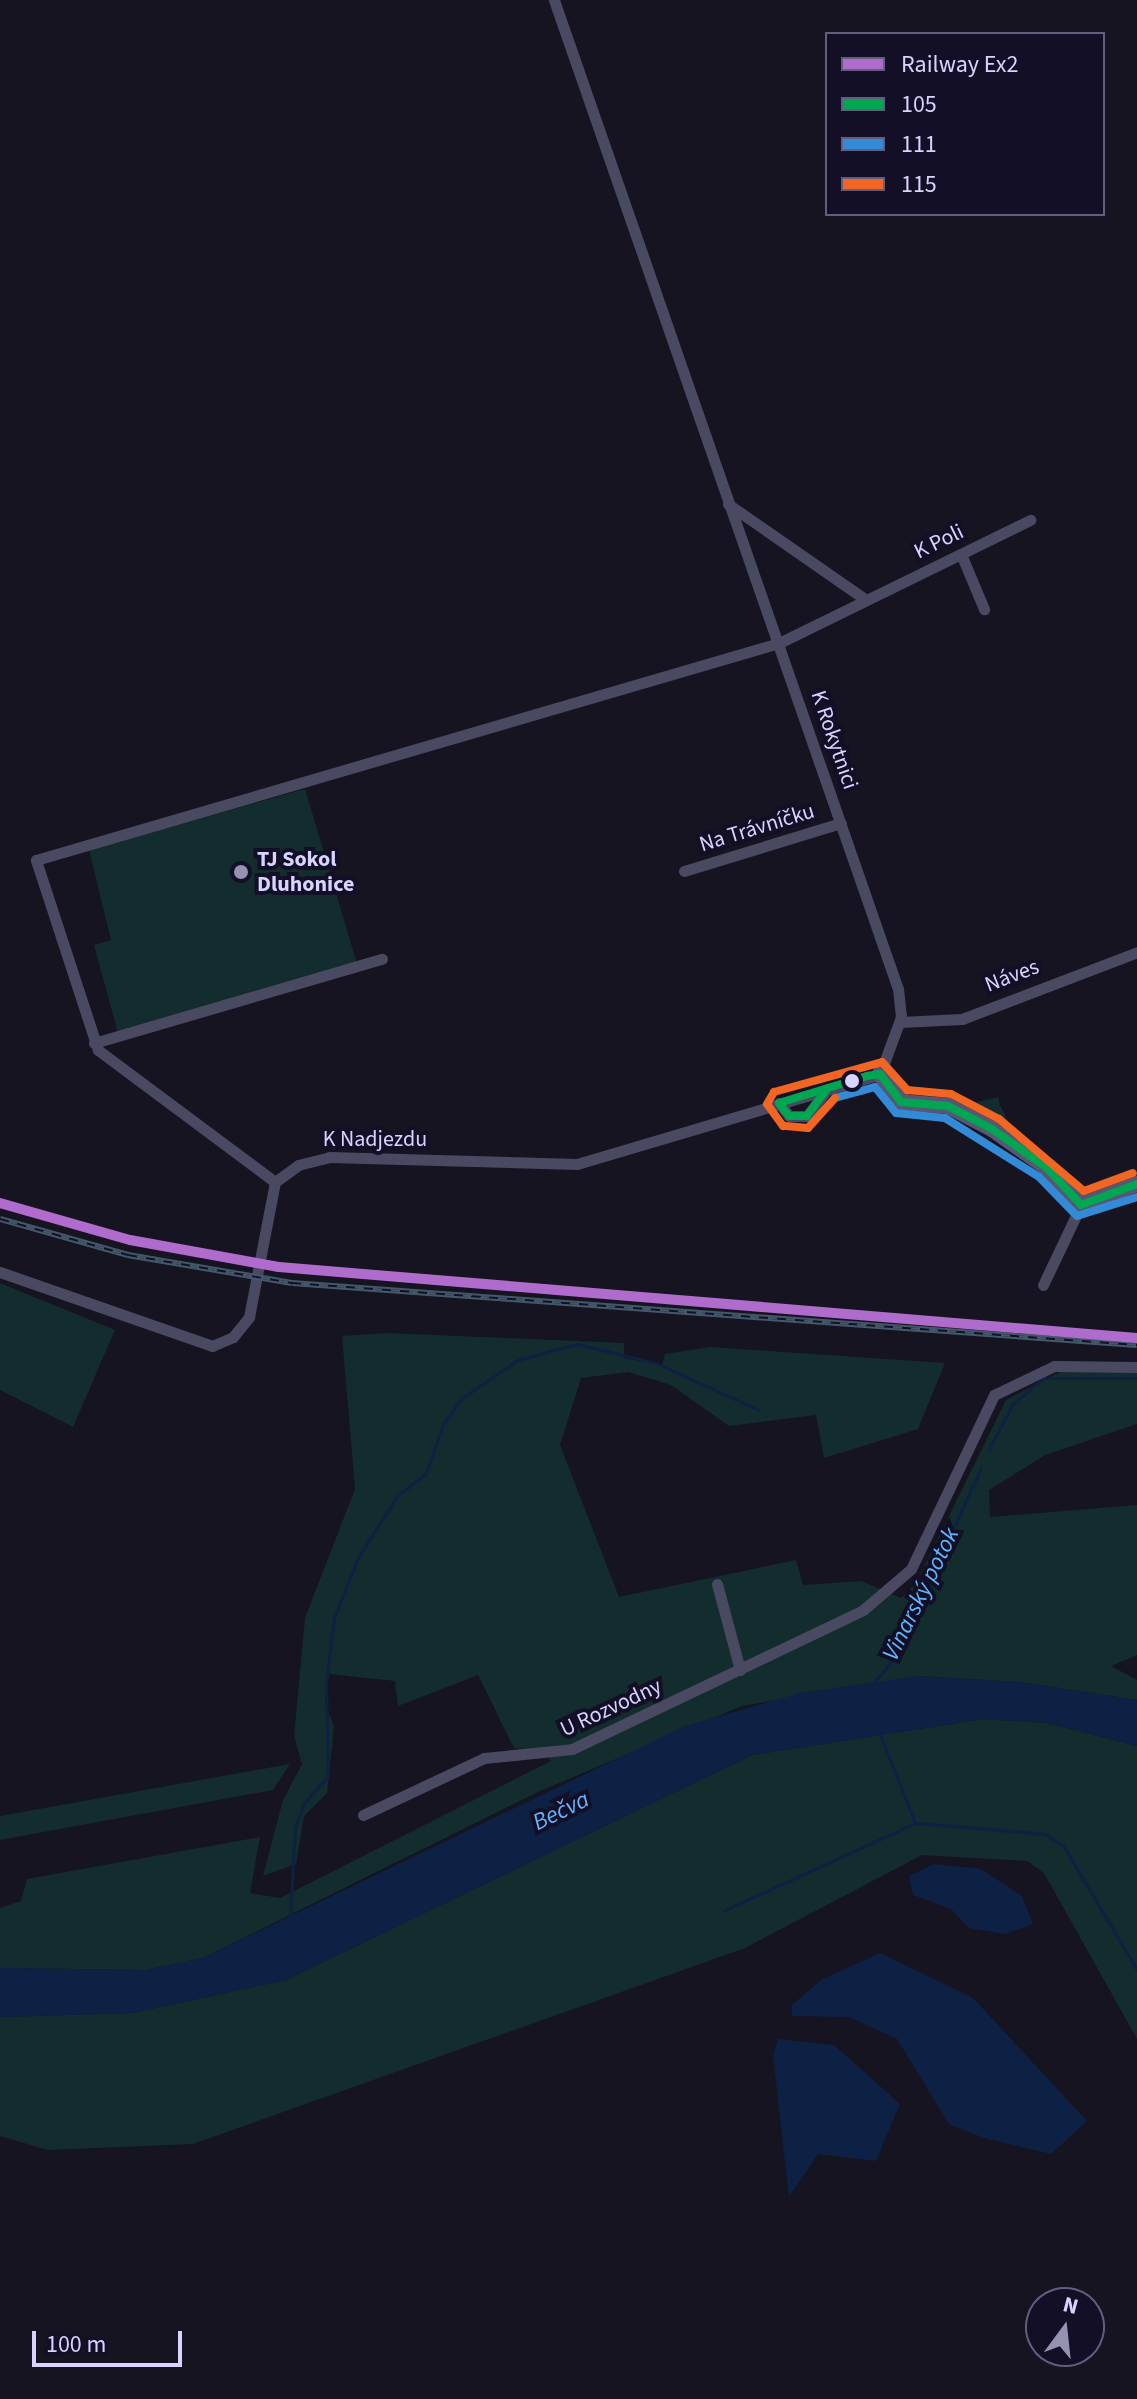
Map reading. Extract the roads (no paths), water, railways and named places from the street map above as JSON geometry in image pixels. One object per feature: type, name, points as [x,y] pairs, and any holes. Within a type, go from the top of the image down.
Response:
[{"type":"street","name":"K Rokytnici","points":[[554,0],[698,422],[779,643],[898,989],[900,1022],[880,1074]]},
{"type":"street","points":[[728,504],[811,569],[866,600]]},
{"type":"street","name":"K Poli","points":[[94,1043],[36,860],[779,643],[1030,520]]},
{"type":"street","points":[[961,554],[984,609]]},
{"type":"street","name":"Na Trávníčku","points":[[684,871],[841,823]]},
{"type":"street","name":"Náves","points":[[900,1022],[962,1019],[1137,952]]},
{"type":"street","points":[[0,1272],[204,1346],[239,1332],[254,1299],[275,1182],[127,1078],[94,1043],[382,959]]},
{"type":"street","points":[[880,1074],[901,1102],[948,1106],[992,1129],[1047,1168],[1081,1205]]},
{"type":"street","name":"K Nadjezdu","points":[[275,1182],[298,1165],[329,1157],[577,1164],[880,1074]]},
{"type":"street","points":[[779,1103],[789,1116],[807,1116],[827,1089]]},
{"type":"street","points":[[1043,1285],[1081,1205],[1137,1184]]},
{"type":"street","name":"U Rozvodny","points":[[363,1815],[484,1758],[563,1752],[863,1610],[903,1579],[994,1395],[1045,1369],[1137,1367]]},
{"type":"street","points":[[717,1584],[740,1670]]},
{"type":"water","name":"Bečva","points":[[917,1676],[1020,1682],[1137,1700],[1137,1746],[1047,1723],[983,1719],[752,1755],[286,1980],[132,2013],[0,2017],[0,1968],[145,1970],[203,1958],[685,1726],[800,1693]]},
{"type":"water","points":[[934,1864],[981,1869],[1022,1896],[1033,1924],[1005,1934],[969,1928],[951,1909],[913,1895],[909,1876]]},
{"type":"water","points":[[880,1953],[973,1998],[1087,2121],[1051,2154],[984,2138],[949,2124],[897,2039],[849,2017],[792,2016],[792,2005],[821,1980]]},
{"type":"water","points":[[778,2039],[834,2045],[900,2104],[876,2161],[818,2154],[789,2197],[773,2056]]},
{"type":"waterway","points":[[290,1919],[295,1827],[304,1803],[328,1776],[326,1683],[334,1618],[358,1558],[397,1496],[426,1473],[443,1424],[462,1398],[518,1360],[577,1344],[656,1363],[759,1410]]},
{"type":"waterway","name":"Vinarský potok","points":[[989,1449],[1012,1405],[1043,1378],[1137,1378]]},
{"type":"waterway","name":"Vinarský potok","points":[[874,1682],[893,1660],[981,1468]]},
{"type":"waterway","points":[[877,1727],[915,1823],[1046,1834],[1064,1847],[1137,1970]]},
{"type":"waterway","points":[[723,1911],[915,1823]]},
{"type":"railway","points":[[0,1219],[128,1255],[292,1283],[1137,1345]]},
{"type":"rail line","name":"Ex2","points":[[0,1203],[130,1240],[279,1267],[1137,1338]]},
{"type":"place","name":"TJ Sokol Dluhonice","points":[[241,872]]}]
